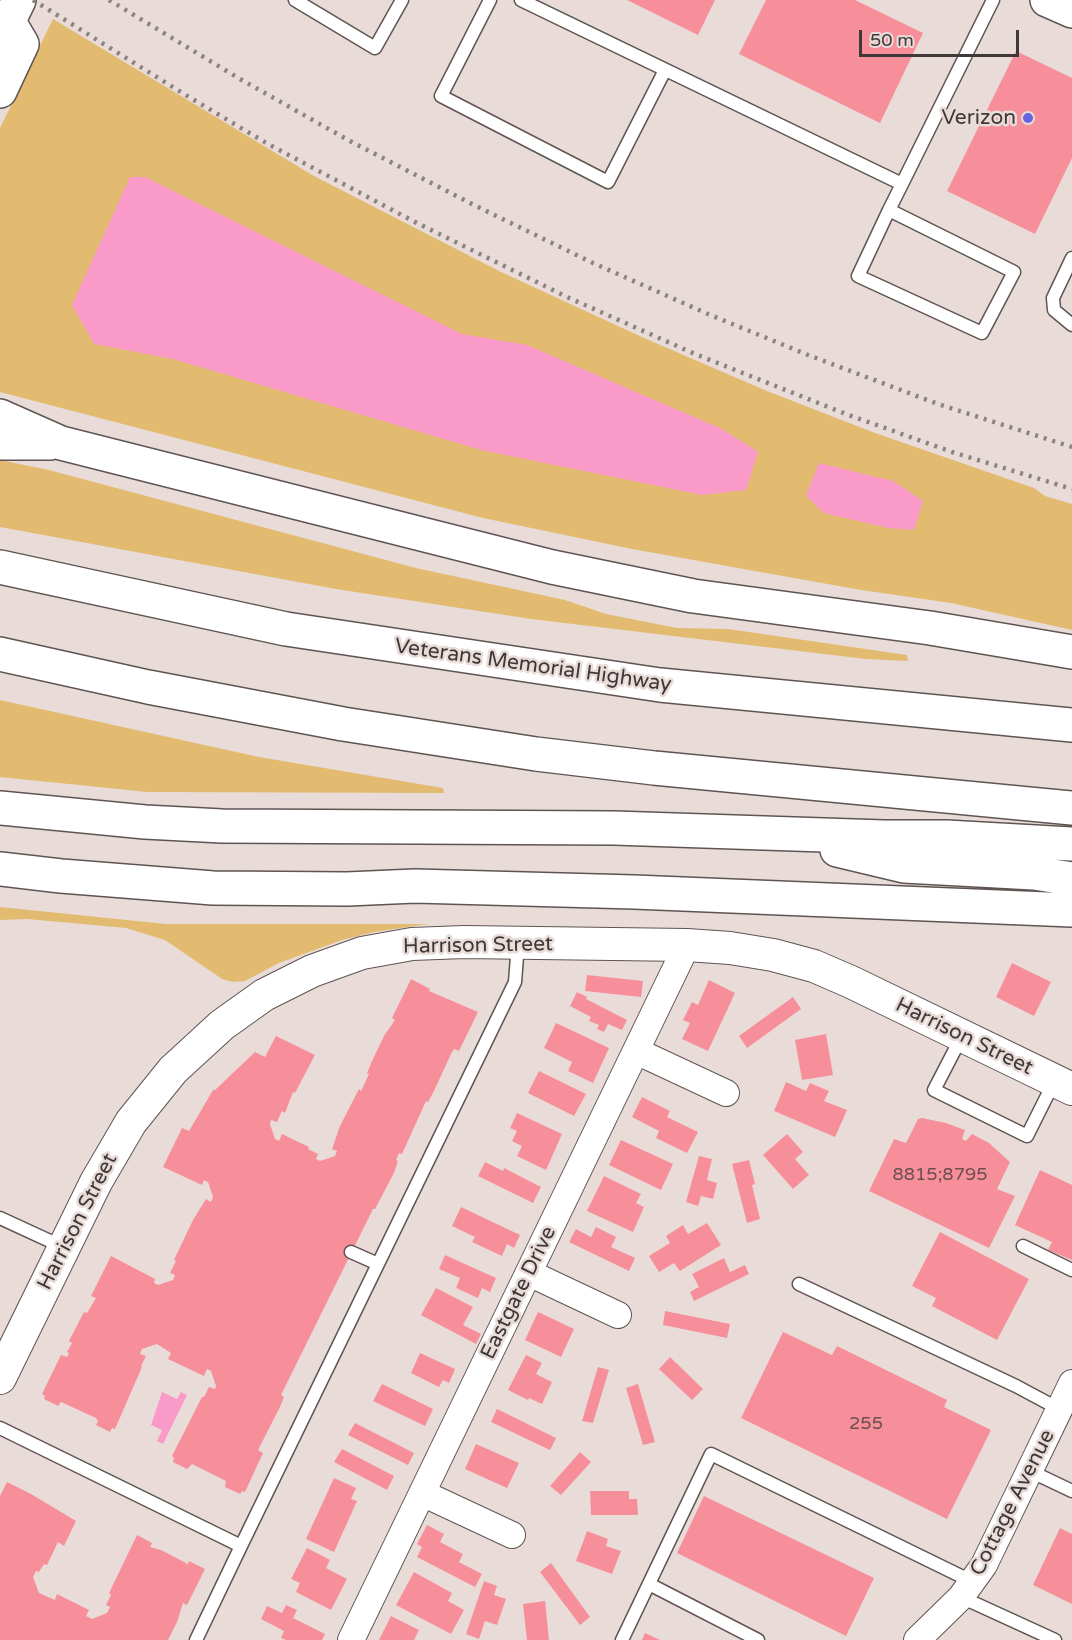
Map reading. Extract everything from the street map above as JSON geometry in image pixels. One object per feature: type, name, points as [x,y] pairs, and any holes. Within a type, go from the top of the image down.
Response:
[{"type":"main road","points":[[1047,0],[1072,11]]},
{"type":"main road","points":[[0,90],[22,44],[9,20]]},
{"type":"main road","points":[[0,416],[61,443],[552,567],[693,596],[930,628],[1072,652]]},
{"type":"main road","points":[[0,443],[61,443]]},
{"type":"main road","name":"Veterans Memorial Highway","points":[[0,567],[286,629],[660,685],[1072,725]]},
{"type":"main road","points":[[0,654],[148,687],[343,724],[536,753],[677,770],[1072,808]]},
{"type":"main road","points":[[0,808],[146,822],[222,826],[580,828],[946,837],[1072,844]]},
{"type":"main road","points":[[759,832],[904,866],[1034,873],[1072,879]]},
{"type":"main road","points":[[0,869],[125,882],[213,888],[347,889],[415,886],[1072,910]]},
{"type":"street","name":"Harrison Street","points":[[0,1378],[96,1182],[131,1122],[173,1070],[222,1025],[264,995],[312,971],[362,952],[412,944],[464,942],[687,945],[730,948],[773,955],[814,966],[1064,1085]]},
{"type":"street","name":"Eastgate Drive","points":[[351,1640],[687,945]]},
{"type":"street","points":[[636,1051],[726,1093]]},
{"type":"street","points":[[528,1273],[618,1315]]},
{"type":"street","name":"Cottage Avenue","points":[[919,1639],[967,1590],[984,1565],[1072,1383]]},
{"type":"street","points":[[422,1493],[512,1535]]},
{"type":"lane","points":[[296,0],[375,48],[402,0]]},
{"type":"lane","points":[[490,0],[441,96],[608,182],[665,70]]},
{"type":"lane","points":[[521,0],[902,184]]},
{"type":"lane","points":[[889,210],[1014,272],[982,333],[858,276],[889,210],[993,0]]},
{"type":"lane","points":[[1072,258],[1053,298],[1054,310],[1072,325]]},
{"type":"lane","points":[[196,1640],[515,982],[518,943]]},
{"type":"lane","points":[[962,1036],[934,1090],[1027,1136],[1064,1085]]},
{"type":"lane","points":[[0,1218],[64,1247]]},
{"type":"lane","points":[[1023,1246],[1072,1270]]},
{"type":"lane","points":[[351,1252],[378,1264]]},
{"type":"lane","points":[[799,1284],[1016,1386],[1059,1409]]},
{"type":"lane","points":[[0,1428],[241,1546]]},
{"type":"lane","points":[[622,1640],[711,1454],[967,1590],[1055,1640]]},
{"type":"lane","points":[[1030,1471],[1072,1491]]},
{"type":"lane","points":[[649,1584],[758,1640]]},
{"type":"shaded area","points":[[53,19],[314,176],[501,272],[644,338],[767,391],[875,433],[1034,488],[1045,496],[1072,504],[1072,630],[951,603],[861,590],[632,549],[483,518],[0,392],[0,128]]},
{"type":"shaded area","points":[[130,177],[145,177],[462,334],[527,345],[722,429],[758,452],[746,490],[702,495],[481,450],[173,359],[94,344],[72,305]]},
{"type":"shaded area","points":[[0,460],[49,470],[416,568],[565,600],[606,614],[677,628],[728,629],[907,655],[908,661],[866,659],[531,619],[336,589],[0,527]]},
{"type":"shaded area","points":[[819,463],[893,481],[923,501],[914,530],[888,528],[824,513],[806,496]]},
{"type":"shaded area","points":[[0,700],[259,757],[443,788],[444,793],[147,792],[0,777]]},
{"type":"shaded area","points":[[0,907],[166,924],[428,924],[374,932],[342,940],[279,963],[245,981],[233,982],[222,979],[165,940],[126,928],[27,919],[0,920]]},
{"type":"shaded area","points":[[162,1392],[177,1399],[181,1392],[187,1395],[163,1444],[157,1441],[162,1430],[151,1425]]},
{"type":"building","points":[[627,0],[715,0],[698,35]]},
{"type":"building","points":[[766,0],[855,0],[923,33],[880,123],[739,54]]},
{"type":"building","name":"Verizon","points":[[1016,51],[1072,78],[1072,158],[1035,234],[947,191]]},
{"type":"building","points":[[1012,963],[1051,982],[1034,1016],[996,997]]},
{"type":"building","points":[[587,975],[643,981],[641,997],[585,991]]},
{"type":"building","points":[[411,979],[430,989],[429,991],[478,1012],[459,1051],[454,1049],[451,1054],[402,1154],[399,1153],[394,1173],[373,1209],[281,1395],[284,1397],[258,1450],[263,1453],[245,1492],[242,1491],[240,1494],[225,1487],[226,1481],[192,1464],[187,1469],[173,1462],[172,1456],[202,1397],[209,1387],[215,1389],[216,1386],[211,1371],[207,1369],[204,1376],[168,1359],[171,1353],[157,1344],[142,1349],[140,1354],[146,1356],[142,1367],[115,1429],[112,1428],[110,1432],[96,1425],[98,1421],[96,1418],[61,1402],[58,1406],[44,1399],[45,1396],[42,1394],[61,1355],[67,1357],[72,1343],[69,1341],[84,1312],[87,1313],[96,1298],[91,1296],[111,1256],[155,1279],[154,1283],[158,1285],[173,1280],[175,1275],[170,1273],[176,1261],[174,1260],[193,1220],[206,1199],[211,1202],[213,1197],[208,1182],[204,1180],[202,1185],[163,1167],[182,1128],[189,1131],[213,1090],[255,1052],[265,1057],[276,1036],[315,1055],[295,1093],[293,1092],[285,1113],[282,1111],[277,1122],[271,1120],[270,1124],[275,1139],[279,1141],[282,1134],[309,1147],[308,1149],[318,1154],[316,1159],[320,1161],[335,1156],[337,1151],[332,1149],[340,1126],[359,1089],[361,1091],[372,1061],[395,1020],[392,1018]]},
{"type":"building","points":[[709,980],[735,993],[708,1051],[682,1039],[690,1023],[683,1020],[692,1002],[698,1005]]},
{"type":"building","points":[[577,992],[627,1020],[622,1030],[608,1024],[604,1032],[597,1029],[599,1025],[589,1021],[591,1017],[570,1006]]},
{"type":"building","points":[[793,997],[801,1009],[747,1048],[739,1036]]},
{"type":"building","points":[[556,1023],[609,1048],[593,1083],[568,1071],[572,1062],[544,1048]]},
{"type":"building","points":[[826,1034],[833,1075],[802,1080],[795,1040]]},
{"type":"building","points":[[539,1071],[586,1094],[574,1116],[528,1093]]},
{"type":"building","points":[[786,1082],[806,1091],[810,1083],[829,1091],[824,1101],[847,1110],[835,1137],[774,1111]]},
{"type":"building","points":[[642,1097],[670,1111],[667,1117],[698,1132],[687,1153],[656,1138],[659,1131],[632,1117]]},
{"type":"building","points":[[517,1113],[562,1134],[546,1170],[517,1156],[522,1146],[512,1141],[517,1131],[510,1128]]},
{"type":"building","points":[[922,1118],[965,1130],[962,1139],[966,1141],[972,1134],[989,1143],[1010,1162],[997,1189],[1015,1196],[989,1248],[869,1191],[894,1139],[906,1143],[918,1119]]},
{"type":"building","points":[[787,1134],[803,1152],[795,1159],[809,1175],[793,1189],[763,1155]]},
{"type":"building","points":[[621,1140],[673,1164],[661,1190],[609,1165]]},
{"type":"building","points":[[699,1156],[712,1159],[707,1180],[717,1183],[713,1199],[701,1196],[698,1206],[686,1202]]},
{"type":"building","points":[[749,1160],[760,1219],[747,1223],[732,1164]]},
{"type":"building","points":[[485,1162],[503,1171],[504,1168],[541,1187],[533,1203],[478,1176]]},
{"type":"building","points":[[1040,1170],[1072,1185],[1072,1260],[1048,1250],[1052,1242],[1015,1225]]},
{"type":"building","points":[[604,1176],[641,1194],[636,1203],[644,1207],[633,1232],[587,1211]]},
{"type":"building","points":[[461,1207],[520,1235],[514,1248],[507,1244],[502,1256],[472,1242],[475,1237],[452,1226]]},
{"type":"building","points":[[707,1223],[721,1245],[680,1271],[674,1263],[659,1272],[649,1256],[670,1243],[666,1236],[683,1225],[688,1234]]},
{"type":"building","points":[[596,1227],[616,1237],[611,1247],[635,1258],[629,1271],[569,1242],[576,1229],[591,1237]]},
{"type":"building","points":[[940,1232],[1029,1279],[997,1340],[932,1306],[936,1298],[912,1286]]},
{"type":"building","points":[[445,1255],[496,1278],[490,1292],[482,1288],[478,1298],[456,1288],[460,1278],[439,1269]]},
{"type":"building","points":[[724,1258],[730,1272],[745,1265],[749,1274],[694,1301],[690,1292],[699,1287],[692,1274]]},
{"type":"building","points":[[436,1288],[473,1307],[463,1325],[481,1334],[476,1344],[421,1315]]},
{"type":"building","points":[[665,1311],[730,1324],[727,1338],[663,1325]]},
{"type":"building","points":[[538,1312],[574,1329],[561,1357],[525,1340]]},
{"type":"building","points":[[783,1332],[832,1355],[837,1346],[947,1400],[944,1407],[991,1430],[947,1519],[741,1418]]},
{"type":"building","points":[[420,1353],[455,1369],[449,1383],[443,1380],[439,1387],[411,1373]]},
{"type":"building","points":[[526,1355],[542,1363],[536,1374],[552,1382],[542,1404],[508,1390]]},
{"type":"building","points":[[670,1357],[703,1389],[692,1400],[659,1369]]},
{"type":"building","points":[[598,1367],[609,1370],[593,1423],[582,1421]]},
{"type":"building","points":[[382,1384],[433,1409],[425,1426],[373,1401]]},
{"type":"building","points":[[638,1384],[655,1442],[643,1445],[626,1388]]},
{"type":"building","points":[[497,1409],[556,1438],[550,1450],[491,1422]]},
{"type":"building","points":[[355,1423],[414,1453],[408,1465],[348,1435]]},
{"type":"building","points":[[476,1444],[519,1463],[507,1488],[465,1469]]},
{"type":"building","points":[[342,1449],[394,1476],[387,1490],[334,1462]]},
{"type":"building","points":[[580,1452],[591,1462],[561,1495],[550,1486]]},
{"type":"building","points":[[334,1478],[356,1488],[351,1499],[357,1501],[334,1552],[306,1539]]},
{"type":"building","points":[[7,1482],[76,1521],[64,1546],[58,1542],[47,1565],[44,1564],[33,1577],[39,1593],[55,1600],[57,1594],[89,1610],[86,1616],[92,1619],[107,1613],[110,1607],[106,1605],[111,1595],[109,1593],[137,1535],[152,1543],[150,1547],[161,1550],[187,1565],[189,1561],[205,1569],[187,1605],[183,1603],[168,1640],[0,1640],[0,1496]]},
{"type":"building","points":[[590,1491],[629,1491],[629,1499],[637,1499],[638,1515],[591,1515]]},
{"type":"building","points":[[704,1496],[874,1578],[846,1636],[677,1553]]},
{"type":"building","points":[[427,1525],[444,1534],[440,1542],[463,1554],[459,1562],[482,1574],[475,1587],[417,1557],[422,1547],[417,1544]]},
{"type":"building","points":[[1060,1528],[1072,1534],[1072,1604],[1033,1585]]},
{"type":"building","points":[[587,1531],[608,1539],[606,1546],[621,1551],[612,1574],[576,1561]]},
{"type":"building","points":[[307,1548],[330,1560],[326,1568],[347,1579],[331,1610],[296,1592],[300,1583],[291,1579]]},
{"type":"building","points":[[551,1563],[590,1617],[580,1625],[540,1572]]},
{"type":"building","points":[[414,1572],[452,1593],[448,1601],[464,1610],[451,1634],[396,1605]]},
{"type":"building","points":[[484,1581],[497,1586],[494,1595],[506,1599],[497,1625],[485,1621],[479,1639],[466,1634]]},
{"type":"building","points":[[545,1601],[549,1640],[527,1640],[523,1604]]},
{"type":"building","points":[[286,1605],[297,1610],[293,1618],[325,1634],[322,1640],[286,1640],[281,1638],[284,1631],[261,1619],[267,1606],[282,1613]]},
{"type":"building","points":[[391,1616],[419,1630],[414,1640],[379,1640]]},
{"type":"building","points":[[645,1633],[660,1640],[642,1640]]},
{"type":"railway","points":[[33,0],[268,144],[413,221],[567,297],[695,354],[846,414],[952,452],[1072,489]]},
{"type":"railway","points":[[109,0],[240,79],[350,141],[593,263],[808,355],[938,404],[1072,447]]},
{"type":"place","name":"Verizon","points":[[1028,118]]}]
